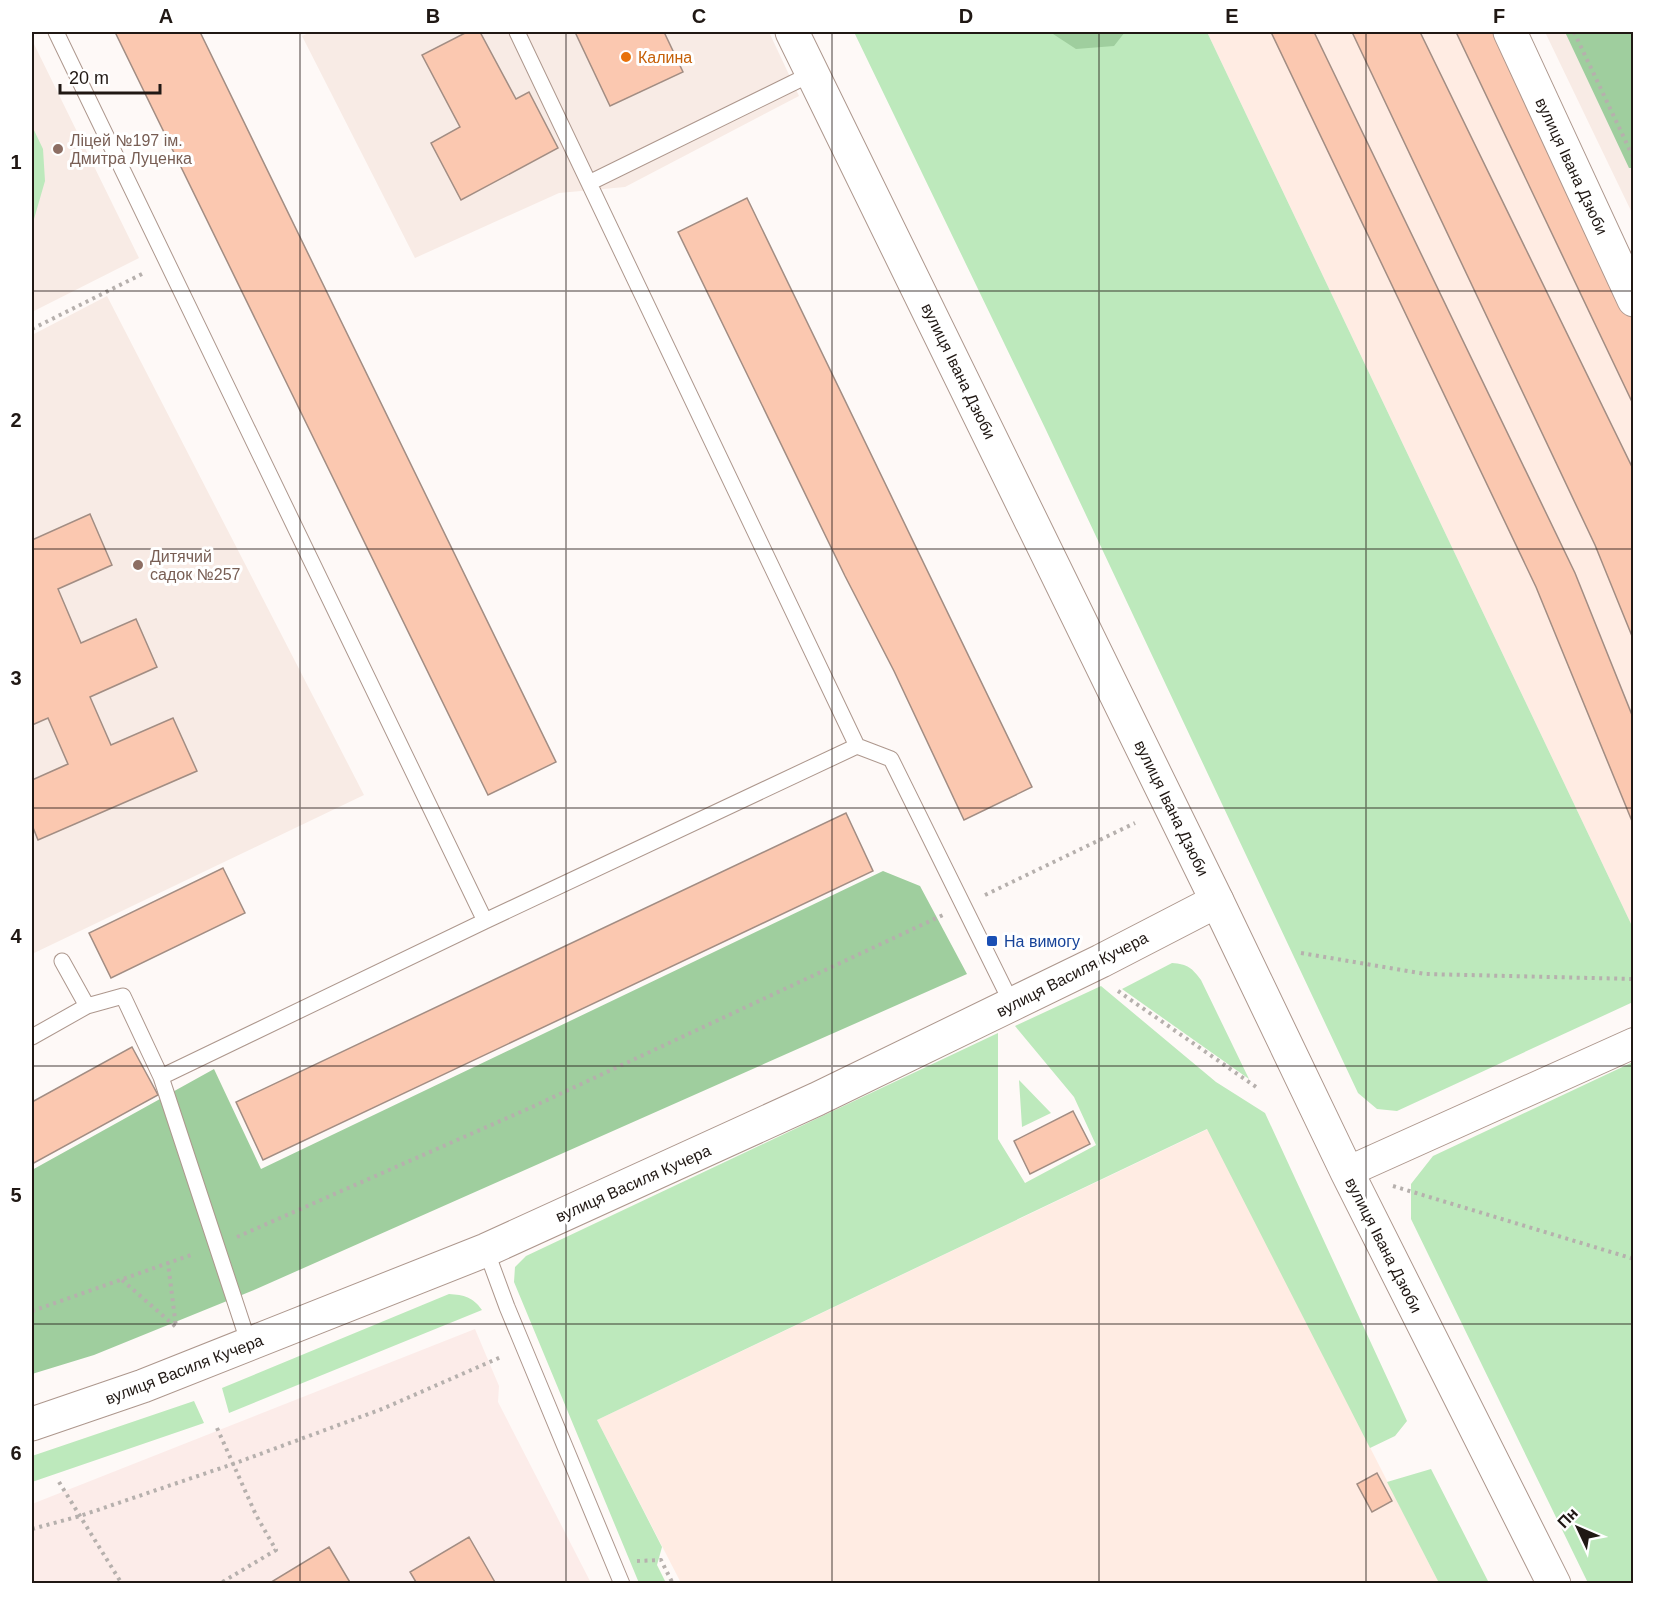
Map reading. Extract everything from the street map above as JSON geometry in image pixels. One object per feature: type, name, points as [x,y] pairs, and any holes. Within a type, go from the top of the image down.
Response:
[{"type":"main road","name":"вулиця Івана Дзюби","points":[[792,32],[1347,1172],[1554,1584]]},
{"type":"main road","name":"вулиця Івана Дзюби","points":[[1510,32],[1634,300]]},
{"type":"main road","name":"вулиця Василя Кучера","points":[[32,1424],[143,1386],[486,1250],[817,1100],[1101,961],[1217,901]]},
{"type":"street","points":[[1347,1172],[1634,1043]]},
{"type":"lane","points":[[56,32],[485,921]]},
{"type":"lane","points":[[517,32],[857,746],[891,759],[1012,1005]]},
{"type":"lane","points":[[589,183],[813,73]]},
{"type":"lane","points":[[161,1077],[857,746]]},
{"type":"lane","points":[[62,961],[87,1006]]},
{"type":"lane","points":[[32,1037],[87,1006],[123,996],[161,1077],[217,1246],[260,1340]]},
{"type":"lane","points":[[486,1250],[523,1347],[622,1584]]},
{"type":"path","points":[[1574,32],[1634,159]]},
{"type":"path","points":[[32,329],[167,262]]},
{"type":"path","points":[[32,1311],[217,1246],[521,1112],[1136,823]]},
{"type":"path","points":[[1301,953],[1425,974],[1634,979]]},
{"type":"path","points":[[1112,987],[1259,1089]]},
{"type":"path","points":[[1347,1172],[1634,1259]]},
{"type":"path","points":[[122,1280],[176,1328],[168,1263]]},
{"type":"path","points":[[32,1529],[80,1516],[233,1464],[382,1409],[523,1347]]},
{"type":"path","points":[[217,1428],[256,1515],[276,1550],[219,1584]]},
{"type":"path","points":[[59,1482],[122,1584]]},
{"type":"path","points":[[612,1561],[661,1560],[673,1584]]},
{"type":"shaded area","points":[[311,32],[769,32],[799,96],[625,187],[559,193],[415,258],[302,36]]},
{"type":"shaded area","points":[[1207,32],[1508,32],[1633,310],[1633,928]]},
{"type":"shaded area","points":[[1545,32],[1633,32],[1633,215]]},
{"type":"shaded area","name":"Ліцей №197 ім. Дмитра Луценка","points":[[32,40],[139,258],[32,312]]},
{"type":"shaded area","name":"Дитячий садок №257","points":[[107,296],[364,795],[32,954],[32,335]]},
{"type":"shaded area","points":[[1208,1129],[1439,1583],[681,1583],[597,1420]]},
{"type":"shaded area","points":[[475,1329],[499,1386],[498,1402],[591,1583],[32,1584],[32,1504]]},
{"type":"green space","points":[[854,32],[1207,32],[1633,928],[1633,1002],[1397,1111],[1377,1109],[1358,1093],[1046,430]]},
{"type":"green space","points":[[1050,32],[1125,32],[1114,46],[1076,49]]},
{"type":"green space","points":[[1565,32],[1633,32],[1633,168],[1629,168]]},
{"type":"green space","points":[[32,126],[43,149],[45,181],[32,223]]},
{"type":"green space","points":[[883,871],[920,886],[967,974],[254,1290],[94,1355],[32,1374],[32,1170],[214,1069],[261,1169]]},
{"type":"green space","points":[[1172,963],[1189,967],[1201,980],[1249,1079],[1122,989]]},
{"type":"green space","points":[[1101,986],[1216,1082],[1265,1113],[1407,1421],[1395,1436],[1370,1448],[1207,1129],[597,1420],[662,1547],[657,1565],[666,1583],[639,1583],[514,1282],[515,1267],[526,1256],[998,1033],[998,1139],[1025,1183],[1096,1145],[1074,1097],[1015,1026]]},
{"type":"green space","points":[[1633,1062],[1633,1583],[1588,1583],[1411,1219],[1411,1184],[1433,1156]]},
{"type":"green space","points":[[1019,1080],[1051,1113],[1022,1127]]},
{"type":"green space","points":[[449,1294],[468,1297],[482,1310],[229,1413],[222,1388]]},
{"type":"green space","points":[[194,1401],[204,1423],[32,1482],[32,1456]]},
{"type":"green space","points":[[1431,1469],[1489,1583],[1439,1583],[1387,1482]]},
{"type":"building","points":[[115,32],[200,32],[556,762],[488,795]]},
{"type":"building","points":[[467,32],[480,32],[516,99],[529,92],[558,148],[461,200],[431,143],[460,127],[422,55]]},
{"type":"building","points":[[575,32],[664,32],[683,72],[610,106]]},
{"type":"building","points":[[1271,32],[1314,32],[1575,573],[1634,720],[1634,826],[1536,587]]},
{"type":"building","points":[[1352,32],[1420,32],[1634,471],[1634,641],[1595,545]]},
{"type":"building","points":[[1456,32],[1501,32],[1634,321],[1634,406]]},
{"type":"building","points":[[747,198],[1032,787],[964,820],[894,671],[845,576],[678,232]]},
{"type":"building","points":[[90,514],[112,565],[58,589],[81,643],[136,619],[157,667],[90,697],[111,745],[173,718],[197,771],[38,840],[32,825],[32,780],[68,764],[48,718],[32,725],[32,540]]},
{"type":"building","points":[[846,813],[873,871],[263,1160],[236,1102]]},
{"type":"building","points":[[223,868],[245,913],[111,978],[89,933]]},
{"type":"building","points":[[132,1047],[158,1095],[32,1164],[32,1102]]},
{"type":"building","points":[[1073,1111],[1090,1144],[1030,1174],[1014,1141]]},
{"type":"building","points":[[1377,1473],[1392,1501],[1372,1512],[1357,1484]]},
{"type":"building","points":[[469,1537],[496,1584],[413,1584],[416,1582],[410,1572]]},
{"type":"building","points":[[329,1547],[351,1584],[268,1584]]},
{"type":"place","name":"Калина","points":[[626,57]]},
{"type":"place","name":"Ліцей №197 ім. Дмитра Луценка","points":[[58,149]]},
{"type":"place","name":"Дитячий садок №257","points":[[138,565]]},
{"type":"place","name":"На вимогу","points":[[992,941]]}]
